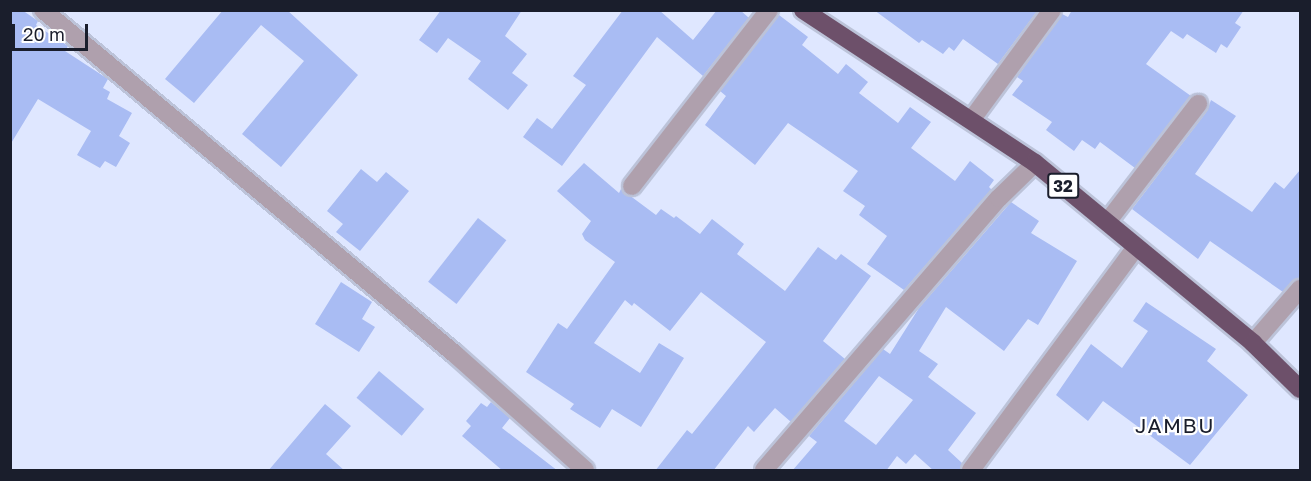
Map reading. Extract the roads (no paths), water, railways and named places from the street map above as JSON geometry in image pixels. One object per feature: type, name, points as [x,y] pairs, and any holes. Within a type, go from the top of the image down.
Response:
[{"type":"highway","name":"32","points":[[803,10],[972,119],[1035,163],[1253,343],[1300,389]]},
{"type":"street","points":[[43,10],[456,356],[585,471]]},
{"type":"street","points":[[632,186],[769,10]]},
{"type":"street","points":[[972,119],[1052,10]]},
{"type":"street","points":[[1108,221],[1198,104]]},
{"type":"street","points":[[764,471],[999,198],[1035,163]]},
{"type":"street","points":[[971,471],[1136,247]]},
{"type":"street","points":[[1253,343],[1300,289]]},
{"type":"district","name":"JAMBU","points":[[1175,425]]}]
